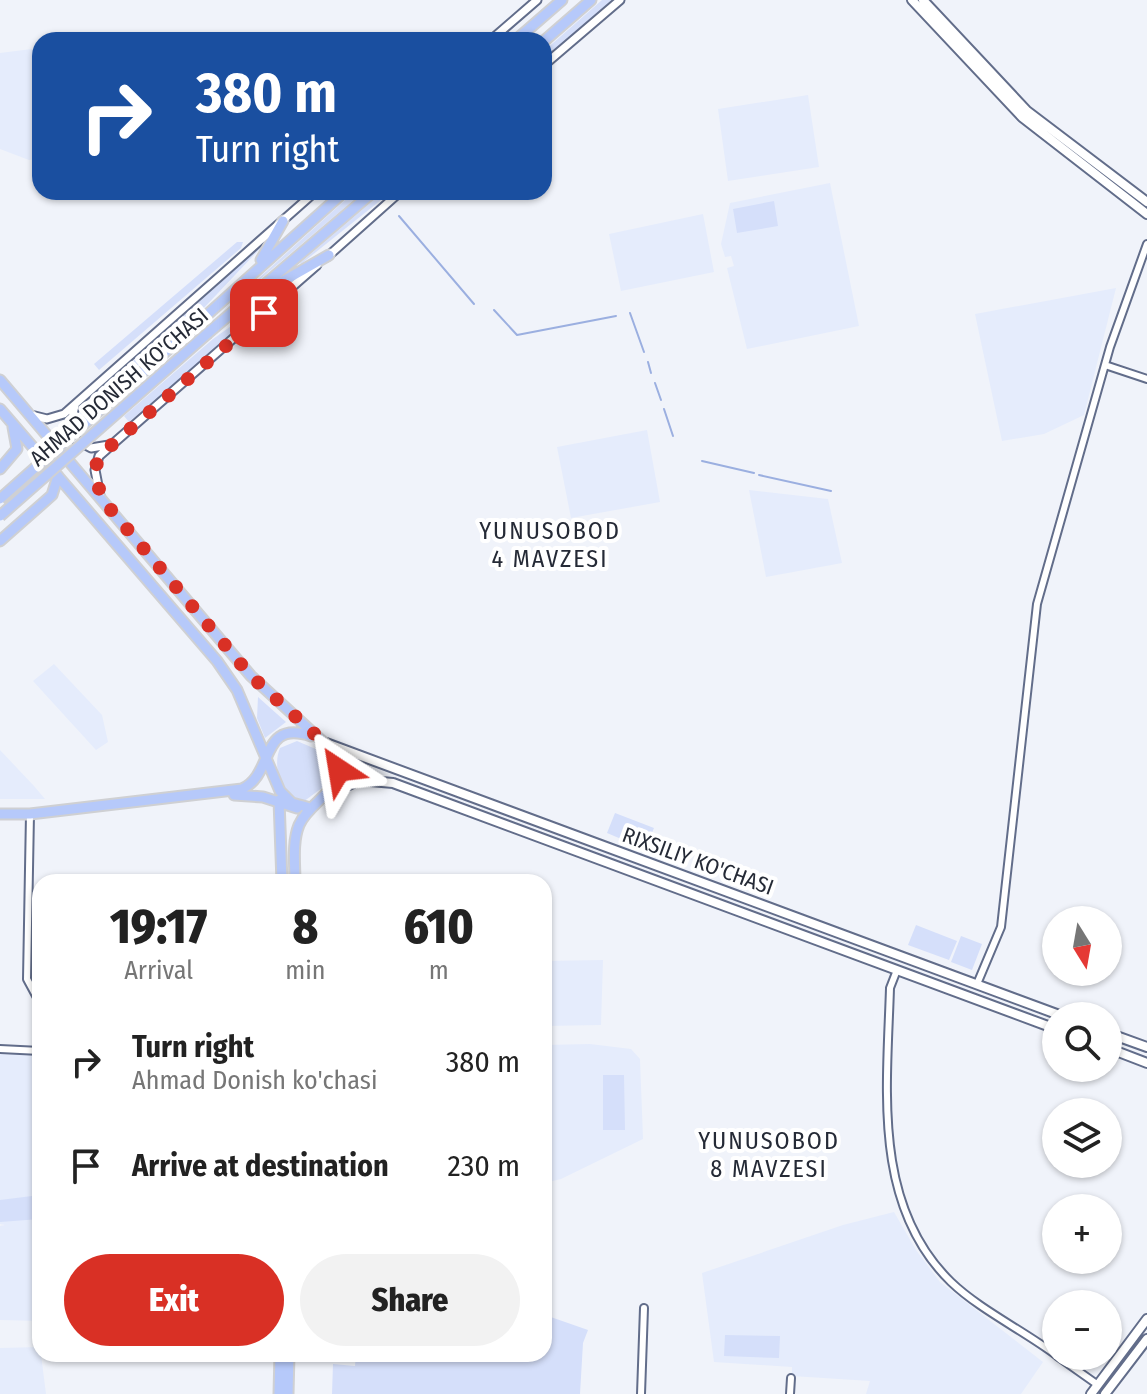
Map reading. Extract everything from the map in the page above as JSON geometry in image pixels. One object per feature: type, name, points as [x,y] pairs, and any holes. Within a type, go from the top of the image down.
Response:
[{"type":"main road","points":[[525,32],[562,0]]},
{"type":"main road","points":[[552,34],[591,0]]},
{"type":"main road","points":[[912,0],[1022,117],[1147,214]]},
{"type":"main road","points":[[923,0],[1027,111],[1147,202]]},
{"type":"main road","name":"AHMAD DONISH KO'CHASI","points":[[0,499],[335,200]]},
{"type":"main road","name":"AHMAD DONISH KO'CHASI","points":[[0,516],[364,200]]},
{"type":"main road","points":[[257,267],[283,221]]},
{"type":"main road","points":[[237,308],[329,255]]},
{"type":"main road","points":[[0,380],[251,676],[334,752],[339,766],[335,783],[298,827],[295,874]]},
{"type":"main road","points":[[0,409],[228,675],[277,785],[289,801],[307,807]]},
{"type":"main road","points":[[0,469],[17,449],[10,420]]},
{"type":"main road","points":[[0,541],[52,495],[58,476]]},
{"type":"main road","points":[[134,564],[145,565],[148,554]]},
{"type":"main road","points":[[223,794],[256,781],[262,773],[264,757],[273,743],[285,734],[301,733],[321,741]]},
{"type":"main road","name":"RIXSILIY KO'CHASI","points":[[321,741],[1042,1008]]},
{"type":"main road","name":"RIXSILIY KO'CHASI","points":[[325,797],[349,783],[374,778],[450,803],[1042,1024]]},
{"type":"main road","points":[[277,785],[282,874]]},
{"type":"main road","points":[[450,803],[449,795],[455,790]]},
{"type":"main road","points":[[0,814],[30,814],[223,794],[260,797],[280,804],[307,807],[325,797]]},
{"type":"main road","points":[[850,952],[855,939]]},
{"type":"main road","points":[[1122,1038],[1147,1047]]},
{"type":"main road","points":[[1122,1053],[1147,1063]]},
{"type":"main road","points":[[1091,1394],[1147,1319]]},
{"type":"main road","points":[[1105,1394],[1147,1339]]},
{"type":"main road","points":[[279,1394],[280,1362]]},
{"type":"main road","points":[[288,1394],[289,1362]]},
{"type":"street","points":[[500,32],[537,0]]},
{"type":"street","points":[[552,58],[620,0]]},
{"type":"street","name":"AHMAD DONISH KO'CHASI","points":[[29,414],[56,418],[77,404],[306,200]]},
{"type":"street","name":"AHMAD DONISH KO'CHASI","points":[[101,498],[96,462],[114,442],[391,200]]},
{"type":"street","points":[[977,984],[1001,927],[1037,604],[1105,365],[1147,244]]},
{"type":"street","points":[[1105,365],[1147,379]]},
{"type":"street","points":[[77,404],[71,422],[76,440],[96,448],[114,442]]},
{"type":"street","points":[[30,814],[27,979],[32,988]]},
{"type":"street","points":[[897,970],[890,988],[889,1145],[907,1220],[928,1255],[953,1283],[1042,1345]]},
{"type":"street","points":[[0,1049],[32,1051]]},
{"type":"street","points":[[641,1394],[644,1308]]},
{"type":"street","points":[[1077,1370],[1098,1385]]},
{"type":"street","points":[[790,1394],[791,1378]]},
{"type":"shaded area","points":[[602,0],[613,0],[552,52],[552,44]]},
{"type":"shaded area","points":[[32,49],[32,160],[0,149],[0,53]]},
{"type":"shaded area","points":[[808,95],[819,167],[728,181],[718,109]]},
{"type":"shaded area","points":[[830,183],[859,326],[747,349],[727,268],[734,266],[731,256],[725,257],[721,244],[730,203]]},
{"type":"shaded area","points":[[345,200],[354,200],[218,315]]},
{"type":"shaded area","points":[[374,200],[381,200],[301,264]]},
{"type":"shaded area","points":[[774,201],[778,226],[737,233],[733,209]]},
{"type":"shaded area","points":[[703,214],[714,272],[621,291],[609,234]]},
{"type":"shaded area","points":[[269,239],[201,311],[81,414],[109,383]]},
{"type":"shaded area","points":[[237,242],[243,242],[241,248],[99,370],[94,364]]},
{"type":"shaded area","points":[[290,284],[129,422],[124,416],[213,339]]},
{"type":"shaded area","points":[[1116,288],[1084,415],[1044,434],[1002,441],[975,314]]},
{"type":"shaded area","points":[[647,430],[660,502],[571,518],[557,447]]},
{"type":"shaded area","points":[[749,490],[828,499],[842,563],[766,577]]},
{"type":"shaded area","points":[[54,664],[102,715],[108,742],[96,750],[33,681]]},
{"type":"shaded area","points":[[258,697],[286,722],[265,738],[257,718]]},
{"type":"shaded area","points":[[297,741],[325,753],[331,765],[326,785],[303,802],[295,800],[284,788],[277,764],[280,748]]},
{"type":"shaded area","points":[[0,750],[34,786],[45,799],[0,799]]},
{"type":"shaded area","points":[[615,813],[654,828],[645,849],[607,833]]},
{"type":"shaded area","points":[[916,925],[957,941],[949,960],[908,945]]},
{"type":"shaded area","points":[[961,936],[982,944],[972,970],[951,962]]},
{"type":"shaded area","points":[[603,960],[601,1025],[552,1026],[552,961]]},
{"type":"shaded area","points":[[590,1044],[631,1049],[640,1059],[643,1139],[552,1181],[552,1045]]},
{"type":"shaded area","points":[[0,1054],[32,1054],[32,1321],[0,1320],[0,1226],[5,1225],[0,1224]]},
{"type":"shaded area","points":[[603,1075],[624,1075],[625,1130],[603,1130]]},
{"type":"shaded area","points":[[32,1196],[32,1220],[0,1222],[0,1200]]},
{"type":"shaded area","points":[[894,1212],[916,1250],[940,1282],[1042,1361],[1021,1394],[866,1394],[870,1381],[792,1376],[792,1367],[714,1362],[702,1273],[843,1225]]},
{"type":"shaded area","points":[[552,1317],[588,1330],[583,1343],[580,1394],[332,1394],[333,1364],[355,1366],[355,1362],[552,1362]]},
{"type":"shaded area","points":[[725,1335],[780,1336],[779,1358],[724,1356]]},
{"type":"shaded area","points":[[32,1347],[32,1362],[42,1362],[46,1394],[0,1394],[0,1348]]},
{"type":"waterway","points":[[399,216],[474,304]]},
{"type":"waterway","points":[[494,310],[517,335],[616,316]]},
{"type":"waterway","points":[[630,313],[644,352]]},
{"type":"waterway","points":[[648,362],[651,373]]},
{"type":"waterway","points":[[655,383],[661,400]]},
{"type":"waterway","points":[[664,409],[673,436]]},
{"type":"waterway","points":[[702,461],[754,473]]},
{"type":"waterway","points":[[759,475],[831,491]]},
{"type":"district","name":"YUNUSOBOD 4 MAVZESI","points":[[550,545]]},
{"type":"district","name":"YUNUSOBOD 8 MAVZESI","points":[[769,1155]]},
{"type":"route","points":[[264,313],[99,456],[95,470],[101,498],[251,676],[331,749],[338,759],[339,770]]}]
